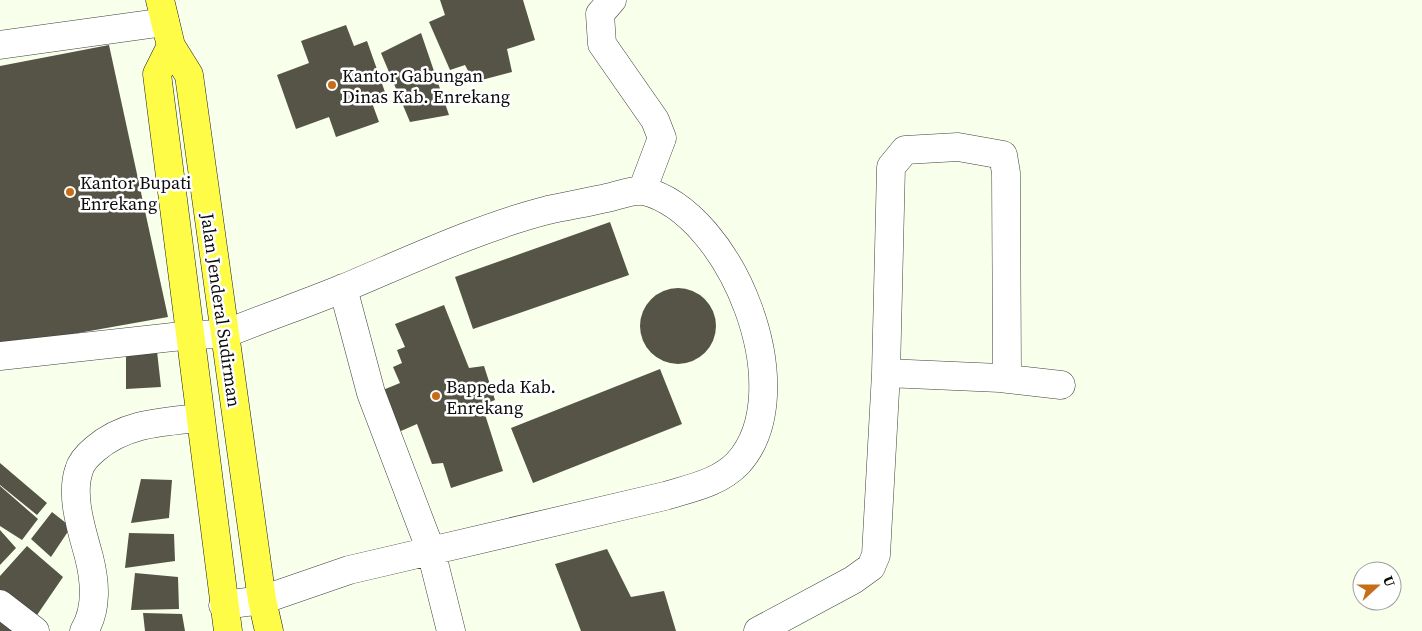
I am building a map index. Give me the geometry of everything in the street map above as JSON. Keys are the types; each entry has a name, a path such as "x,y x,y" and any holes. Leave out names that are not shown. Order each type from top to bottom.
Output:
{"highway":[{"name":"Jalan Jenderal Sudirman","path":"166,23 189,75 262,600 269,631"},
{"name":"Jalan Jenderal Sudirman","path":"166,23 157,74 225,618"}],"street":[{"path":"612,0 600,14 602,44 655,120 661,134 642,191"},
{"path":"0,45 166,23"},
{"path":"758,631 853,580 871,567 876,555 886,373 891,167 905,150 958,147 1003,155 1006,174 1007,373 1000,378"},
{"path":"0,356 191,335 224,334 465,238 538,213 642,191 667,201 700,227 729,267 753,318 760,350 763,404 759,425 739,462 722,476 706,484 665,496 349,570 262,600 225,618"},
{"path":"343,288 371,394 430,551 451,631"},
{"path":"886,373 1000,378 1061,386"},
{"path":"84,631 95,600 94,582 79,518 76,488 79,469 90,452 122,430 140,425 200,418"},
{"path":"0,604 36,631"}],"building":[{"path":"440,0 523,0 535,40 507,49 512,72 474,82 465,65 450,70 429,22 445,15"},
{"name":"Kantor Gabungan Dinas Kab. Enrekang","path":"346,25 354,46 367,41 386,95 371,100 379,122 336,137 329,117 296,129 277,75 309,63 301,41"},
{"path":"421,33 449,115 410,122 381,53"},
{"name":"Kantor Bupati Enrekang","path":"109,45 168,317 0,347 0,66"},
{"path":"610,222 629,275 473,329 455,277"},
{"path":"678,288 693,291 705,299 713,311 716,326 713,341 705,353 693,361 678,364 663,361 651,353 643,341 640,326 643,311 651,299 663,291"},
{"name":"Bappeda Kab. Enrekang","path":"444,305 469,368 484,366 495,400 482,405 503,471 451,488 443,463 432,464 417,424 394,434 378,392 400,383 393,367 402,363 397,350 405,347 395,324"},
{"path":"157,351 161,387 126,389 126,355"},
{"path":"660,369 682,424 533,483 511,428"},
{"path":"0,463 47,503 37,515 0,485"},
{"path":"141,479 172,480 169,518 131,523"},
{"path":"0,486 38,519 22,540 0,526"},
{"path":"52,512 71,527 51,557 31,539"},
{"path":"0,530 16,548 0,565"},
{"path":"129,533 174,534 175,561 125,568"},
{"path":"27,546 63,577 35,618 0,591 0,576"},
{"path":"607,549 631,597 664,591 676,631 581,631 555,564"},
{"path":"135,573 178,577 179,609 131,610"},
{"path":"143,613 182,614 185,631 145,631"},
{"path":"0,620 13,629 11,631 0,631"}],"place":[{"name":"Kantor Gabungan Dinas Kab. Enrekang","path":"332,85"},
{"name":"Kantor Bupati Enrekang","path":"70,192"},
{"name":"Bappeda Kab. Enrekang","path":"436,396"}]}
